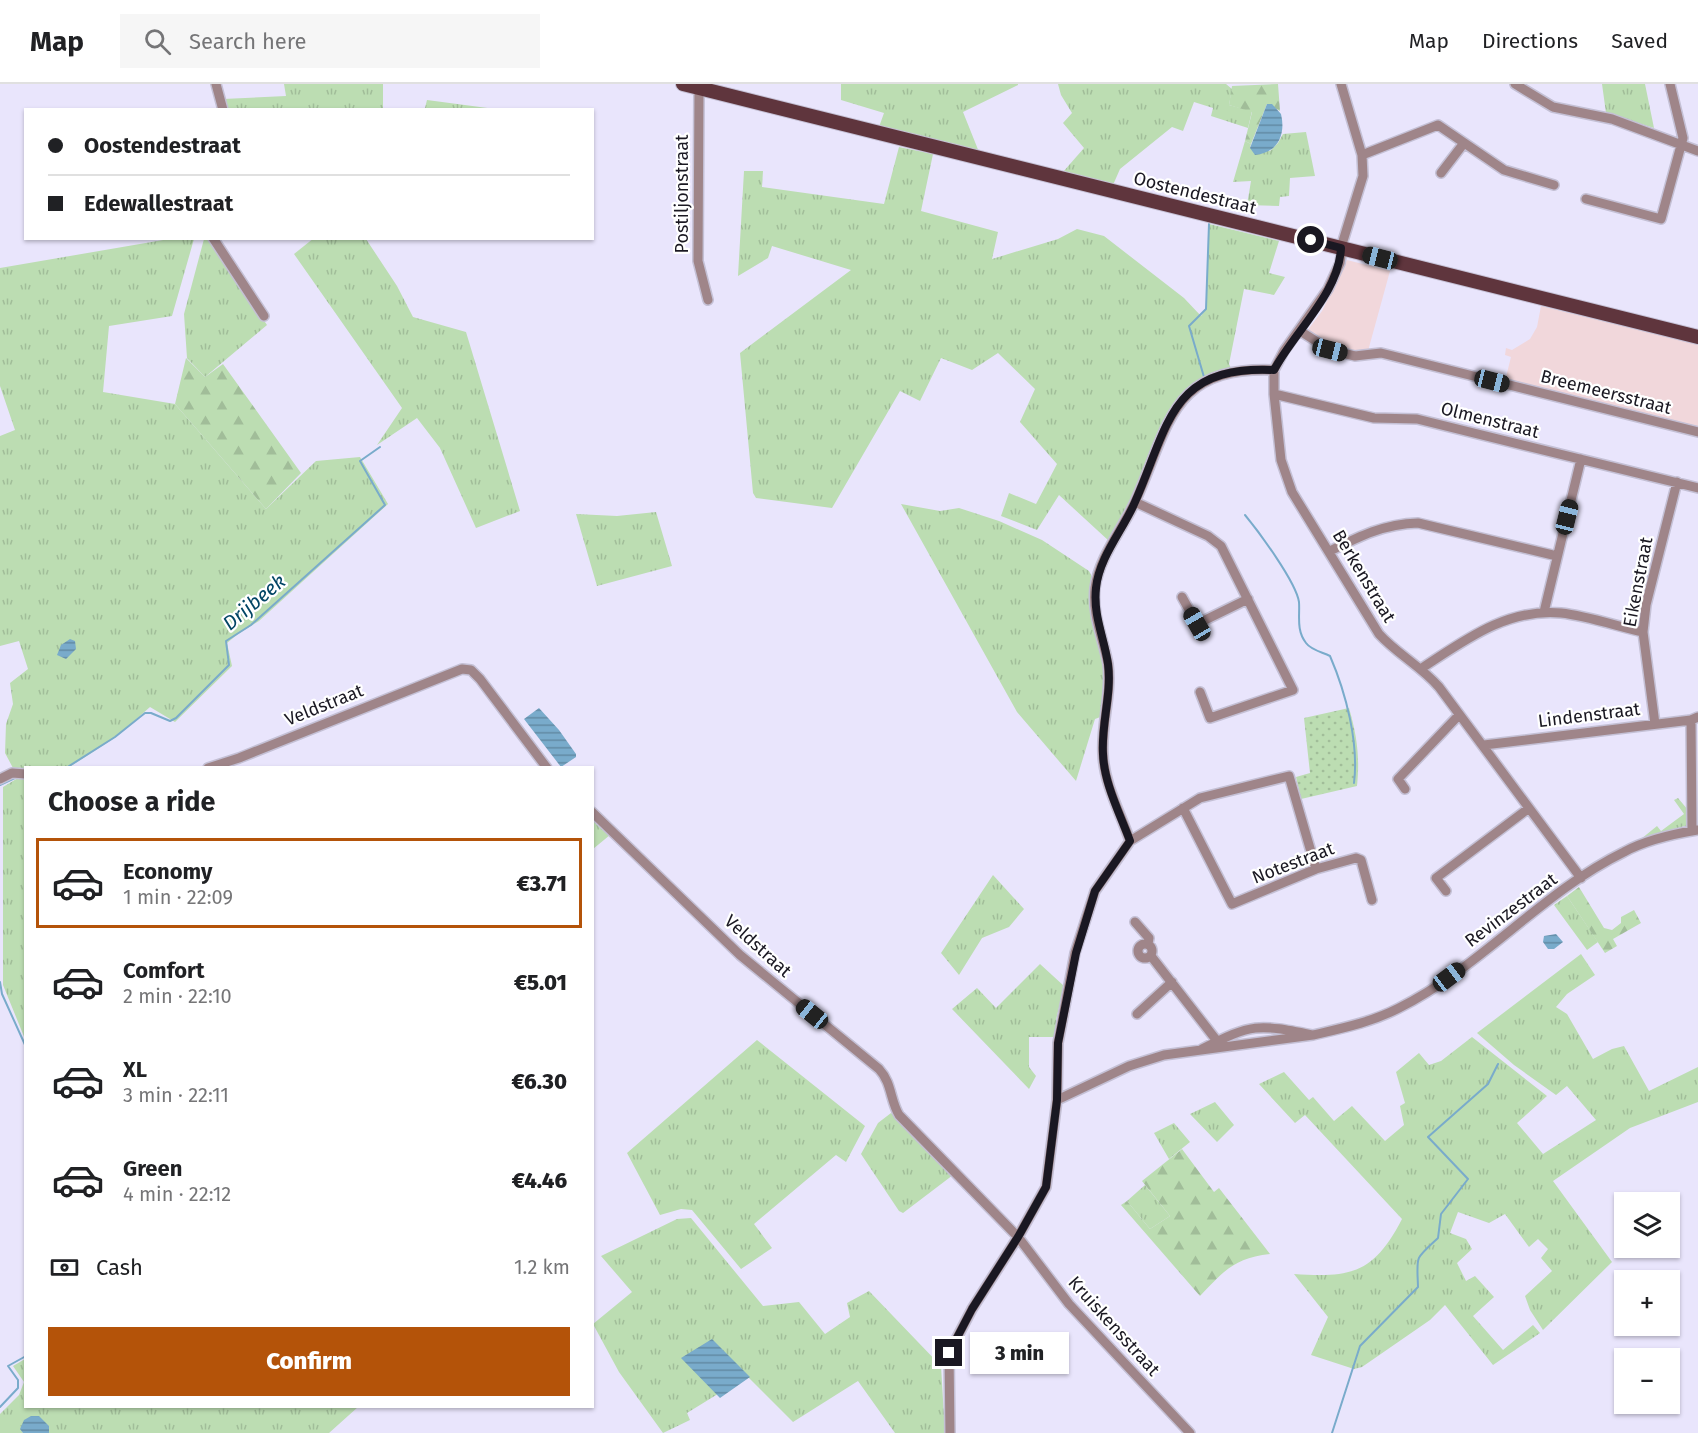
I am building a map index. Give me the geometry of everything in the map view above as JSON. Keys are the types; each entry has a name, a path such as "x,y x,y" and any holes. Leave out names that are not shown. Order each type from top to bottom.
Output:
{"main road":[{"name":"Oostendestraat","path":"683,84 1698,337"}],"street":[{"path":"216,84 222,108"},
{"path":"1130,841 1106,774 1103,756 1109,675 1097,624 1095,599 1098,572 1135,502 1174,410 1191,391 1214,377 1256,369 1274,370 1284,351 1328,289 1340,263 1341,248 1363,176 1362,156 1341,84"},
{"path":"1515,84 1553,107 1612,119 1698,151"},
{"path":"1586,199 1661,219 1679,144 1683,138 1670,84"},
{"name":"Postiljonstraat","path":"699,88 698,261 708,300"},
{"path":"1362,156 1438,125 1504,170 1554,184"},
{"path":"1441,173 1464,143"},
{"path":"214,240 264,316"},
{"name":"Breemeersstraat","path":"1300,331 1330,350 1360,357 1381,353 1698,432"},
{"name":"Berkenstraat","path":"1274,370 1274,394 1281,460 1292,492 1330,551 1378,634 1422,668 1484,745 1581,878"},
{"name":"Olmenstraat","path":"1274,394 1374,418 1417,419 1698,488"},
{"path":"1544,612 1581,459"},
{"name":"Eikenstraat","path":"1655,724 1643,633 1646,605 1677,482"},
{"path":"1135,502 1208,536 1221,546 1293,690 1209,718 1200,692"},
{"path":"1330,551 1372,530 1395,524 1418,523 1557,556"},
{"path":"1182,597 1197,624 1248,599"},
{"path":"1422,668 1492,625 1510,618 1544,612 1564,614 1643,633"},
{"name":"Veldstraat","path":"215,766 239,759 462,669 471,670 480,679 545,766"},
{"path":"1405,789 1398,779 1460,715"},
{"path":"1695,719 1695,831"},
{"name":"Lindenstraat","path":"1484,745 1695,719"},
{"path":"0,779 12,773 24,774"},
{"path":"950,1433 949,1353 972,1309 1018,1237 1046,1187 1057,1100 1058,1043 1076,953 1095,891 1130,841 1183,808 1217,792 1289,776 1316,869"},
{"name":"Notestraat","path":"1183,808 1232,904 1316,869 1356,858 1361,860 1372,900"},
{"path":"1446,891 1436,878 1528,808"},
{"name":"Veldstraat","path":"594,814 740,955 879,1069 888,1081 893,1104 900,1116 1018,1237"},
{"name":"Revinzestraat","path":"1057,1100 1137,1062 1164,1055 1313,1035 1362,1023 1416,998 1581,878 1625,851 1695,831"},
{"path":"1135,922 1149,938 1148,944 1142,944 1138,952 1144,958 1150,956 1217,1041"},
{"path":"1137,1014 1172,982"},
{"name":"Revinzestraat","path":"1202,1049 1232,1032 1258,1026 1313,1035"},
{"name":"Kruiskensstraat","path":"1018,1237 1069,1304 1190,1433"}],"shaded area":[{"path":"1347,260 1390,271 1368,351 1360,355 1323,345 1307,331 1322,311"},
{"path":"1541,306 1698,344 1698,430 1505,381 1511,357 1505,355 1506,348 1512,350 1530,339 1537,327"}],"green space":[{"path":"284,84 383,84 383,108 226,108 223,99 286,96"},
{"path":"841,84 1018,85 963,112 979,152 879,127 884,113 841,100"},
{"path":"1058,84 1226,84 1232,89 1229,105 1252,111 1248,128 1211,116 1213,108 1194,102 1183,131 1172,127 1120,169 1113,185 1063,172 1084,148 1063,123 1072,113 1061,95"},
{"path":"1278,84 1280,111 1267,104 1251,144 1245,141 1252,112 1229,105 1232,86"},
{"path":"1602,84 1645,84 1654,128 1606,113"},
{"path":"427,100 487,108 425,108"},
{"path":"1306,132 1315,176 1290,178 1289,196 1280,197 1279,206 1247,205 1251,181 1233,182 1245,141 1251,144 1250,148 1270,151 1283,134"},
{"path":"899,147 933,154 921,211 998,232 992,259 1058,239 1077,229 1104,236 1184,298 1201,316 1206,309 1209,224 1279,241 1269,273 1285,277 1274,295 1244,289 1229,364 1232,370 1198,382 1184,392 1171,407 1127,509 1109,541 1059,495 1037,530 1001,516 1009,493 1036,504 1057,464 1020,422 1035,389 998,353 972,370 941,358 920,401 900,391 832,508 756,498 753,493 740,353 851,270 772,246 768,258 738,276 744,171 763,171 762,187 884,204"},
{"path":"163,240 194,240 172,316 109,326 103,392 175,404 266,509 316,461 360,457 388,504 259,621 227,643 232,666 175,722 150,707 116,737 71,766 24,766 24,770 13,768 5,753 6,724 13,704 10,683 28,669 19,641 0,646 0,436 15,430 0,386 0,268"},
{"path":"204,240 211,240 267,325 205,377 187,358 184,314"},
{"path":"312,240 367,240 397,286 413,317 466,332 520,511 476,528 440,448 417,418 377,445 402,408 294,254"},
{"path":"186,358 205,377 223,364 301,473 266,509 175,404"},
{"path":"901,504 940,511 959,508 999,521 1042,540 1089,571 1093,579 1104,665 1103,716 1095,719 1076,781 1017,712"},
{"path":"656,512 672,566 597,586 576,514 617,516"},
{"path":"1349,708 1357,747 1357,786 1301,799 1296,777 1310,773 1304,718"},
{"path":"18,778 24,780 24,1037 3,985 3,787"},
{"path":"1678,798 1688,810 1688,825 1641,839 1657,826 1661,831 1684,814 1674,800"},
{"path":"594,820 610,835 594,848"},
{"path":"993,875 1024,909 1009,927 982,938 959,975 941,953"},
{"path":"1579,887 1604,928 1612,930 1621,923 1621,917 1634,910 1641,923 1613,939 1617,946 1605,953 1567,896"},
{"path":"1567,896 1598,942 1587,950 1554,905"},
{"path":"1581,954 1595,975 1567,994 1556,1007 1567,1014 1593,1059 1612,1049 1624,1046 1649,1091 1698,1067 1698,1102 1630,1128 1553,1181 1612,1262 1543,1330 1530,1310 1525,1296 1552,1271 1541,1258 1548,1249 1538,1239 1529,1247 1505,1214 1489,1223 1458,1212 1450,1233 1466,1239 1472,1249 1457,1263 1466,1281 1475,1276 1494,1297 1473,1316 1503,1350 1533,1325 1540,1333 1493,1365 1445,1305 1430,1320 1362,1367 1354,1369 1311,1355 1328,1317 1294,1274 1331,1275 1359,1268 1381,1251 1402,1219 1305,1115 1295,1123 1259,1084 1284,1072 1309,1100 1313,1097 1334,1121 1352,1106 1385,1141 1404,1125 1400,1106 1405,1103 1396,1072 1419,1053 1429,1065 1441,1061 1472,1037 1547,1096 1517,1123 1543,1154 1596,1120 1567,1086 1556,1095 1514,1065 1477,1033"},
{"path":"1040,964 1064,986 1056,1020 1056,1037 1029,1037 1029,1067 1036,1076 1029,1089 952,1009 977,988 996,1008"},
{"path":"757,1040 865,1126 846,1162 836,1155 754,1224 772,1248 741,1269 692,1210 681,1209 660,1215 627,1153"},
{"path":"1215,1102 1234,1125 1217,1142 1190,1114"},
{"path":"891,1113 953,1175 903,1213 899,1211 861,1154 878,1123"},
{"path":"1174,1123 1190,1142 1169,1159 1154,1133"},
{"path":"1182,1149 1214,1192 1219,1188 1270,1254 1238,1262 1216,1279 1200,1296 1121,1205 1127,1201 1150,1229 1170,1216 1142,1181"},
{"path":"1145,1185 1170,1216 1150,1229 1127,1201"},
{"path":"691,1218 763,1306 799,1302 825,1334 850,1317 847,1303 869,1291 941,1366 945,1433 895,1433 858,1381 793,1422 747,1376 687,1413 690,1420 663,1433 619,1372 594,1323 632,1292 601,1256 677,1219"},
{"path":"24,1360 24,1382 13,1366"},
{"path":"24,1382 24,1408 357,1408 329,1433 49,1433 49,1426 21,1429 23,1433 0,1433 0,1414 19,1395"}],"water":[{"path":"1267,104 1272,104 1281,114 1281,135 1269,151 1255,155 1250,148"},
{"path":"70,639 75,641 76,649 66,659 57,655 61,645"},
{"path":"539,708 559,730 576,757 560,766 524,719"},
{"path":"1556,934 1563,942 1554,949 1548,949 1543,942 1544,936"},
{"path":"712,1339 750,1377 720,1398 681,1358"},
{"path":"31,1416 39,1416 49,1426 49,1433 23,1433 20,1429 24,1420"}],"waterway":[{"path":"1204,377 1189,326 1206,309 1209,224"},
{"name":"Drijbeek","path":"69,766 115,737 145,713 151,713 170,721 176,718 229,665 226,641 251,625 385,505 360,461 380,447"},
{"path":"1245,515 1291,582 1299,602 1300,628 1306,643 1330,656 1350,718 1355,751 1354,783"},
{"name":"Drijbeek","path":"0,785 17,777"},
{"name":"Drijbeek","path":"0,982 2,994 24,1043"},
{"path":"1332,1433 1360,1346 1418,1287 1419,1259 1438,1238 1441,1214 1468,1179 1428,1137 1488,1084 1498,1064"},
{"name":"Drijbeek","path":"0,1407 18,1388 18,1380 8,1366 24,1357"}],"route":[{"path":"949,1353 972,1309 1018,1237 1046,1187 1057,1100 1058,1043 1065,995 1095,891 1130,841 1106,774 1103,756 1109,675 1095,607 1098,572 1135,502 1160,438 1174,410 1185,396 1196,386 1214,377 1256,369 1274,370 1284,351 1328,289 1340,263 1341,248 1311,240"}]}
